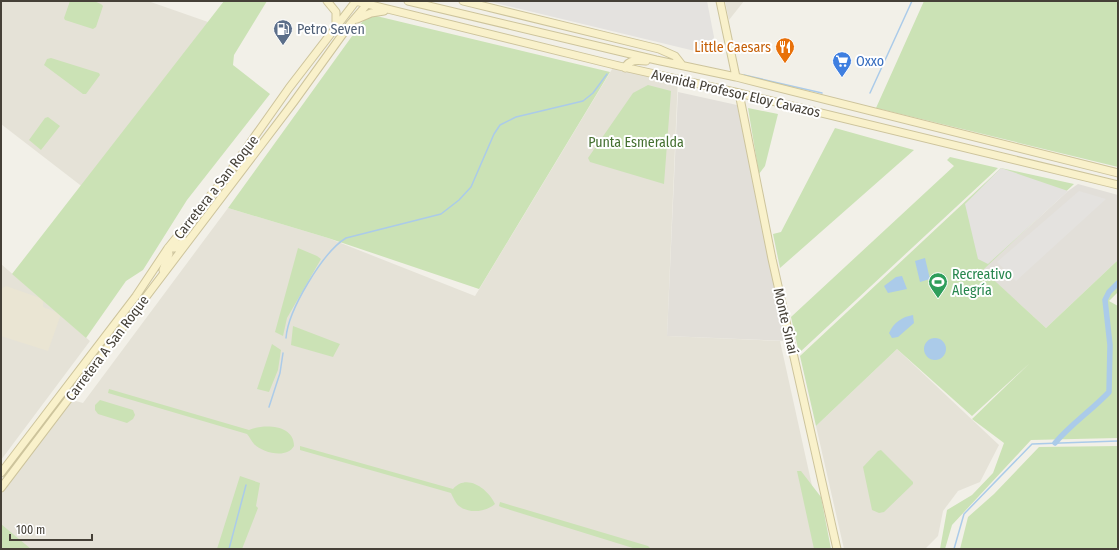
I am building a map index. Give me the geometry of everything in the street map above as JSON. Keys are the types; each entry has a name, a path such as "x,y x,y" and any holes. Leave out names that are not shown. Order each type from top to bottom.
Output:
{"main road":[{"path":"327,1 336,12 336,28"},
{"name":"Carretera a San Roque","path":"77,374 136,296 168,248 231,170 289,88 356,1"},
{"name":"Avenida Profesor Eloy Cavazos","path":"356,1 625,68 739,93 1118,185"},
{"name":"Avenida Profesor Eloy Cavazos","path":"408,1 520,26 656,60 736,77 1084,165 1118,172"},
{"path":"429,1 441,9"},
{"path":"463,1 659,49 675,56 682,65"},
{"path":"720,1 736,77"},
{"name":"Carretera a San Roque","path":"213,208 293,103 350,24 368,3"},
{"path":"350,24 371,13 385,10 399,12"},
{"path":"520,26 534,18"},
{"path":"582,30 588,43"},
{"path":"625,68 627,64 632,61 656,60"},
{"name":"Monte Sinaí","path":"739,93 772,259 837,549"},
{"path":"1035,165 1053,164 1056,161 1056,157"},
{"path":"1063,172 1062,167 1065,164 1084,165"},
{"name":"Carretera A San Roque","path":"1,488 213,208"},
{"path":"163,274 169,254 168,248 175,248 191,237"},
{"name":"Carretera A San Roque","path":"1,473 77,374"}],"shaded area":[{"path":"1,1 148,1 208,22 84,188 1,124"},
{"path":"487,1 707,1 714,37 711,47 699,52"},
{"path":"725,1 744,1 729,20"},
{"path":"617,61 678,76 667,336 780,341 826,549 1,549 1,488 68,399 83,403 228,208 328,238 475,296"},
{"path":"678,92 737,105 787,341 667,336"},
{"path":"1001,168 1068,191 988,264 978,259 965,204"},
{"path":"1078,184 1118,195 1118,260 1046,328 982,270 1068,191"},
{"path":"1079,191 1106,199 1016,281 997,262"},
{"path":"1,264 90,341 1,460"},
{"path":"6,286 43,299 43,307 61,314 48,351 1,336 1,289"},
{"path":"897,349 999,445 980,482 958,491 943,511 938,536 925,549 844,549 816,426"}],"green space":[{"path":"70,1 94,1 103,6 96,27 93,29 65,20 64,18"},
{"path":"224,1 267,1 234,55 233,65 270,94 187,200 143,270 126,281 86,338 12,274"},
{"path":"924,1 1118,1 1118,167 876,108"},
{"path":"368,14 610,72 479,289 328,238 228,208"},
{"path":"51,58 99,73 100,75 86,94 83,94 44,65 47,59"},
{"name":"Punta Esmeralda","path":"648,85 671,91 664,184 590,162 588,158 633,93"},
{"path":"748,108 778,114 765,166 759,174"},
{"path":"48,117 60,126 41,150 29,140 45,118"},
{"path":"835,128 914,150 780,268 773,234 781,232"},
{"path":"950,157 998,168 799,353 791,317 954,166 947,160"},
{"name":"Recreativo Alegría","path":"1001,168 1074,184 983,270 1046,328 1118,260 1118,292 1109,301 1118,306 1118,438 1031,440 952,525 945,549 940,549 947,510 972,495 993,473 1004,443 972,419 1030,363 972,416 897,349 816,426 800,356"},
{"path":"298,248 321,259 287,318 283,336 275,332"},
{"path":"293,326 340,344 333,357 291,345"},
{"path":"272,344 281,350 278,370 269,392 257,389"},
{"path":"109,389 249,430 262,427 277,428 289,433 293,439 294,446 291,450 286,452 269,452 254,444 247,434 108,393"},
{"path":"100,400 133,410 135,415 133,419 127,423 98,414 95,410 95,405"},
{"path":"300,446 453,489 464,482 471,483 482,488 492,498 495,504 487,509 477,511 463,509 458,505 451,493 300,450"},
{"path":"1118,446 1118,549 960,549 968,517 994,494 1039,447"},
{"path":"881,450 913,482 913,484 884,512 879,513 872,510 863,467 878,451"},
{"path":"797,471 801,471 821,497 831,549 814,549"},
{"path":"240,476 260,483 256,506 258,508 242,549 217,549"},
{"path":"500,502 648,546 651,549 636,549 501,507 499,506"},
{"path":"1,524 31,549 1,549"}],"water":[{"path":"925,258 930,279 920,282 915,261"},
{"path":"902,276 907,289 888,293 884,286 896,277"},
{"path":"913,315 914,323 898,337 892,338 889,333 896,323 905,317"},
{"path":"935,338 943,341 946,349 943,357 935,360 927,357 924,349 927,341"}],"waterway":[{"path":"870,93 912,1"},
{"path":"286,338 288,326 293,313 308,283 317,268 337,245 346,238 441,214 459,200 471,187 494,134 500,125 516,117 583,101 593,93 607,74"},
{"path":"744,75 822,93"},
{"path":"1055,443 1109,392 1110,345 1105,300 1109,292 1118,283"},
{"path":"269,407 280,373 283,353"},
{"path":"954,549 964,514 1032,444 1118,441"},
{"path":"229,549 246,485"}],"place":[{"name":"Petro Seven","path":"283,46"},
{"name":"Little Caesars","path":"785,64"},
{"name":"Oxxo","path":"842,78"},
{"name":"Recreativo Alegría","path":"938,299"}]}
